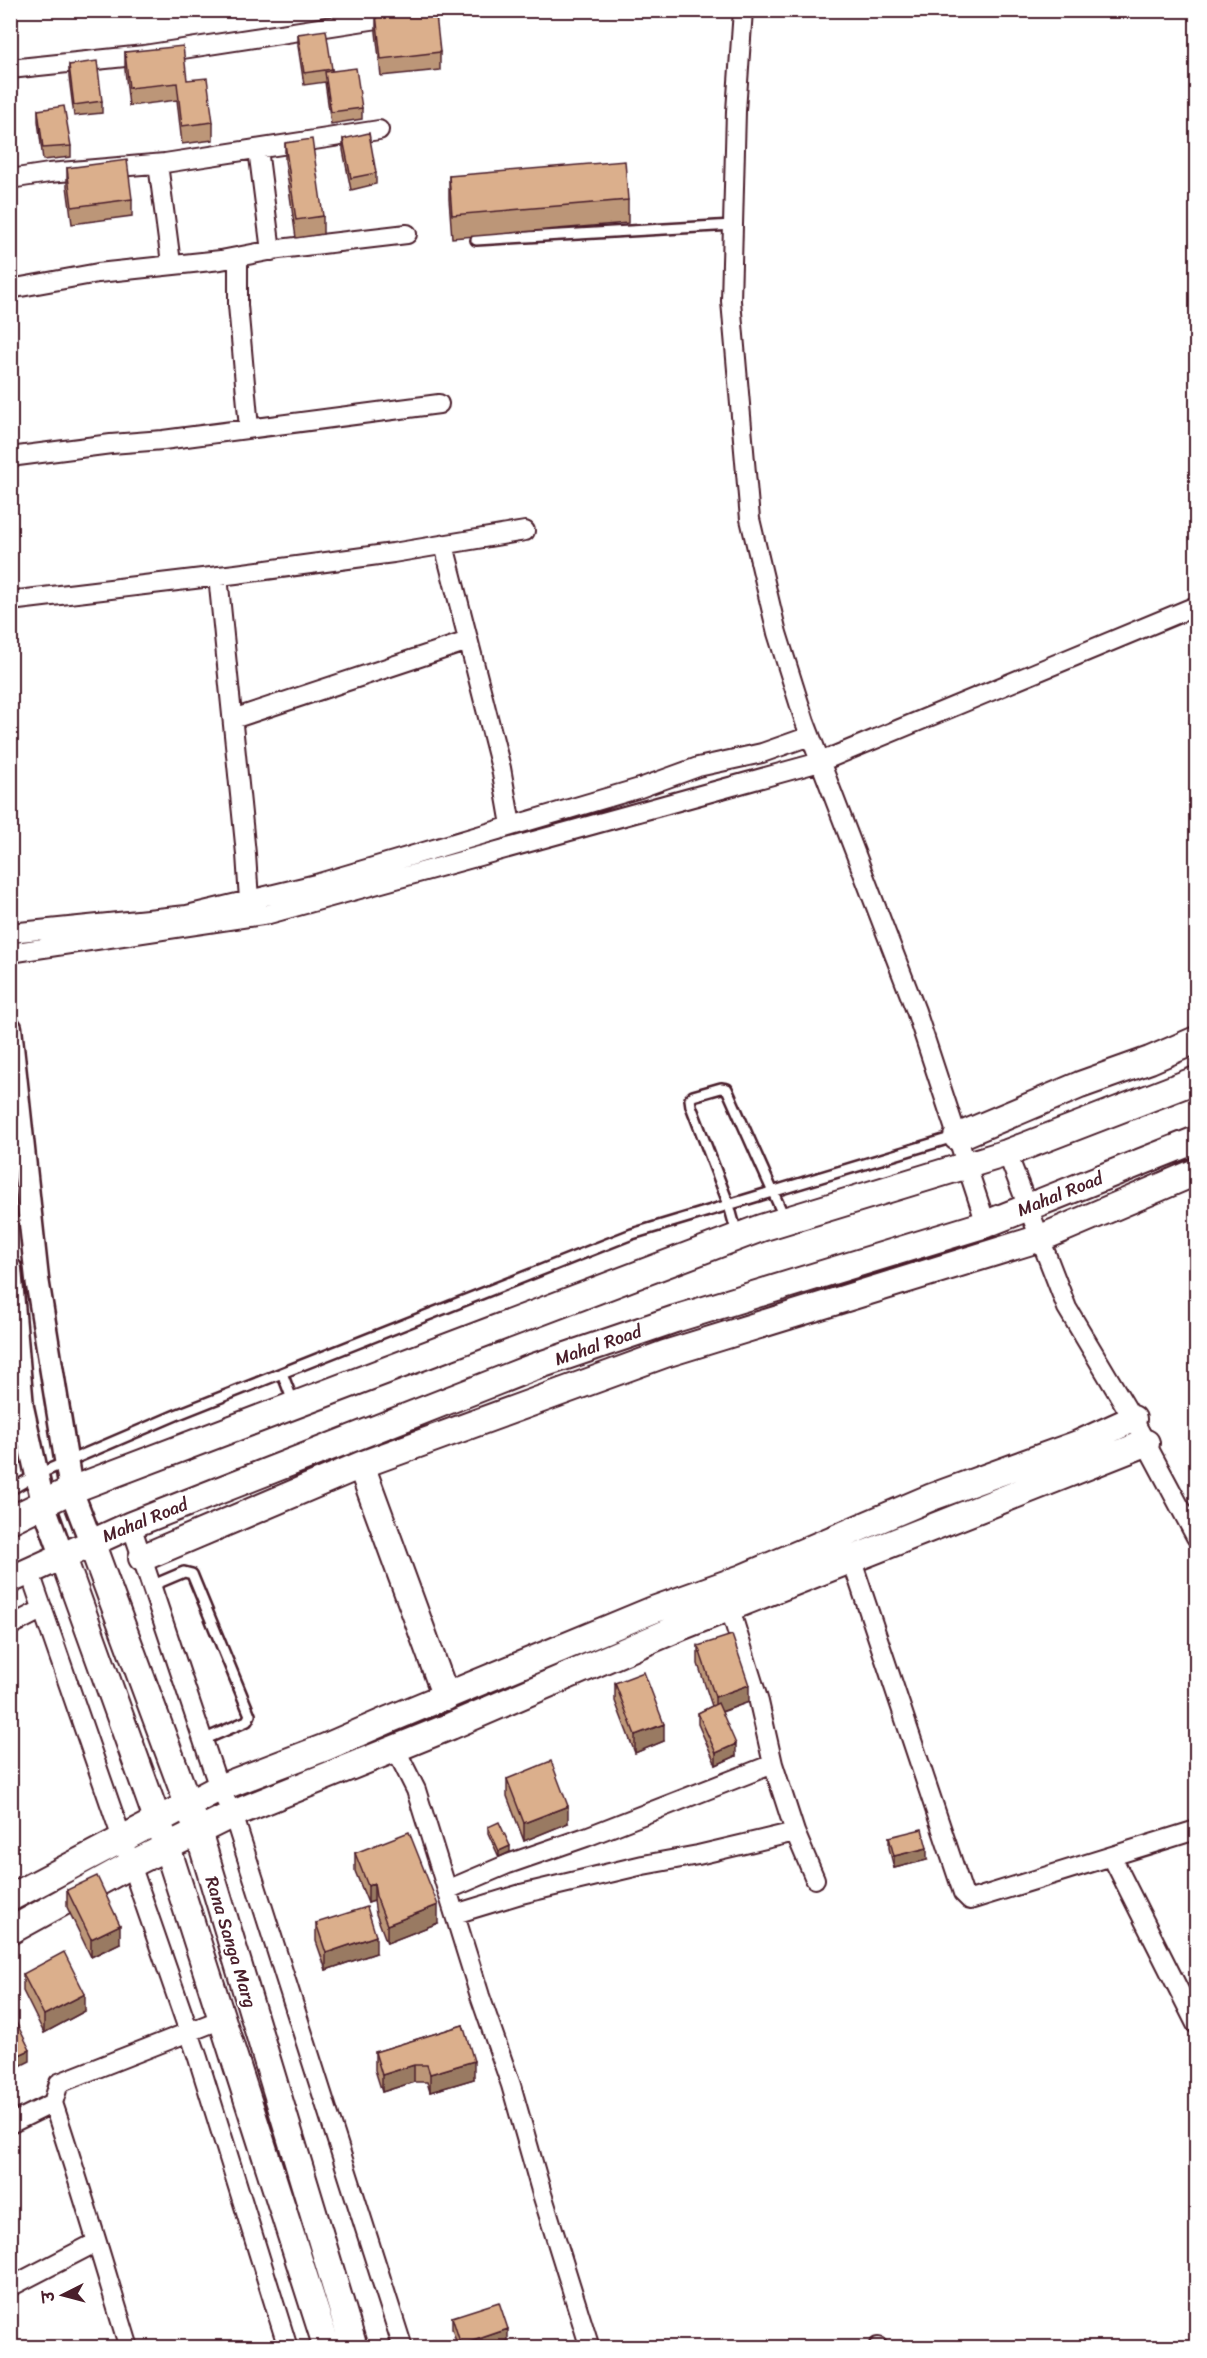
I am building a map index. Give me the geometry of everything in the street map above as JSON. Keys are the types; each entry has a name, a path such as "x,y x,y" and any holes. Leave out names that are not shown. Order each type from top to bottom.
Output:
{"main road":[{"path":"957,1137 1080,1085 1197,1040"},
{"path":"10,1520 71,1490 738,1237 785,1220 1007,1153 1197,1080"},
{"name":"Mahal Road","path":"20,1575 131,1525 493,1383 675,1319 986,1224 1197,1140"},
{"path":"142,1558 361,1465 665,1354 1041,1238 1197,1172"},
{"path":"493,1383 504,1413"},
{"path":"10,1898 219,1788 326,1748 653,1610 742,1578 932,1497 1078,1444 1133,1419"},
{"path":"10,1932 130,1865 233,1814 521,1696 683,1626 1146,1443"},
{"path":"361,1465 446,1696"},
{"name":"Rana Sanga Marg","path":"90,1542 198,1831 354,2348"},
{"name":"Rana Sanga Marg","path":"62,1555 167,1847 327,2348"}],"street":[{"path":"743,10 730,302 750,519 777,633 810,736 916,1011 986,1224"},
{"path":"10,69 144,55 423,12"},
{"path":"10,179 158,164 379,130"},
{"path":"258,149 270,251"},
{"path":"158,164 171,263"},
{"path":"10,289 98,273 407,234"},
{"path":"238,257 238,305 249,428"},
{"path":"10,457 163,440 439,404"},
{"path":"10,602 444,545 525,531"},
{"path":"444,545 501,768 511,825"},
{"path":"218,576 249,900"},
{"path":"10,953 269,914 820,762 1197,606"},
{"path":"233,719 468,641"},
{"path":"10,933 187,915 316,884 640,788 698,767 762,753 810,736"},
{"path":"10,1028 37,1279 71,1490 90,1542"},
{"path":"1007,1153 1067,1308 1146,1443 1190,1511 1197,1537"},
{"path":"10,1269 22,1407 43,1503 62,1555"},
{"path":"131,1525 219,1788 233,1814 403,2348"},
{"path":"851,1558 963,1893 970,1900 1197,1830"},
{"path":"20,1575 43,1609 189,2032 288,2348"},
{"path":"10,1626 43,1609"},
{"path":"730,1609 759,1702 773,1764 795,1832 815,1879"},
{"path":"395,1748 416,1790 480,1996 511,2085 590,2348"},
{"path":"447,1890 508,1864 586,1837 773,1764"},
{"path":"455,1914 521,1894 795,1832"},
{"path":"1112,1857 1197,2024"},
{"path":"129,2348 53,2103 59,2083 222,2019"},
{"path":"10,2124 53,2103"},
{"path":"10,2287 95,2243"}],"lane":[{"path":"476,240 732,225"},
{"path":"738,1237 729,1205 691,1106 690,1099 693,1096 721,1088 727,1089 785,1220"},
{"path":"10,1490 36,1475 176,1415 632,1234 957,1137"},
{"path":"282,1373 295,1406"},
{"path":"151,1586 184,1572 192,1574 250,1715 247,1721 203,1740"}],"building":[{"path":"420,10 420,16 436,15 440,52 381,59 376,14"},
{"path":"326,30 332,69 304,73 298,34"},
{"path":"183,46 187,80 207,78 213,122 182,126 177,83 129,88 125,52"},
{"path":"97,61 102,101 74,105 69,65"},
{"path":"356,68 362,108 331,112 325,72"},
{"path":"64,106 71,146 43,148 38,110"},
{"path":"369,133 376,173 351,178 343,139"},
{"path":"312,139 323,216 296,220 285,143"},
{"path":"127,160 132,199 72,207 67,168"},
{"path":"625,161 628,200 452,215 449,176"},
{"path":"732,1635 749,1685 715,1697 698,1646"},
{"path":"644,1672 664,1724 635,1735 615,1683"},
{"path":"718,1703 736,1744 716,1753 698,1713"},
{"path":"551,1761 568,1806 524,1823 507,1779"},
{"path":"499,1822 510,1846 499,1851 488,1827"},
{"path":"922,1829 927,1848 894,1856 889,1837"},
{"path":"409,1832 438,1905 387,1925 376,1896 374,1883 368,1886 355,1853"},
{"path":"97,1876 120,1925 91,1939 67,1890"},
{"path":"367,1907 376,1936 326,1953 316,1923"},
{"path":"64,1952 85,1994 44,2015 23,1974"},
{"path":"10,2010 30,2050 10,2059"},
{"path":"463,2025 474,2061 430,2074 427,2065 414,2065 382,2075 375,2052"},
{"path":"499,2302 508,2329 461,2345 452,2317"}]}
